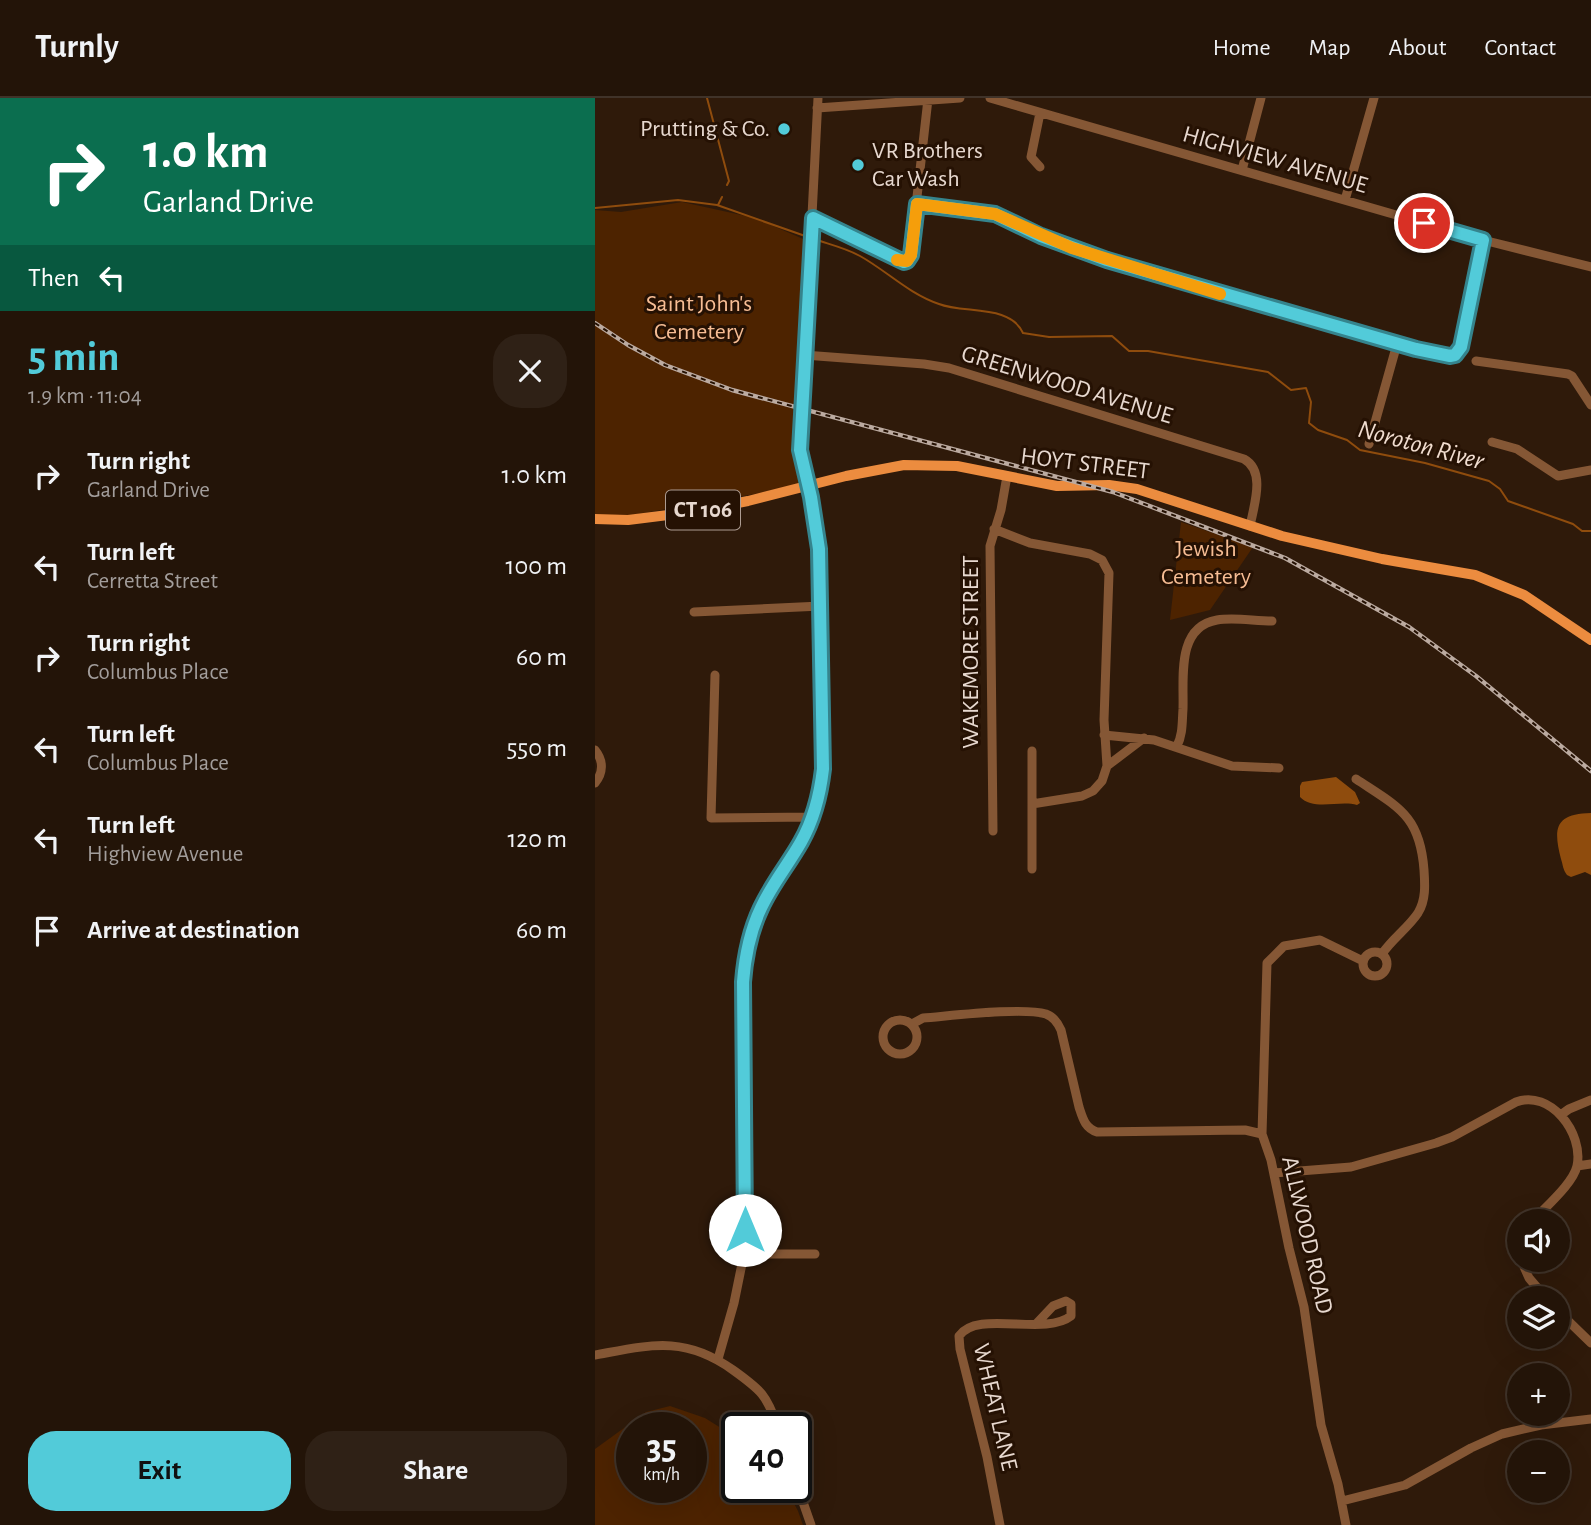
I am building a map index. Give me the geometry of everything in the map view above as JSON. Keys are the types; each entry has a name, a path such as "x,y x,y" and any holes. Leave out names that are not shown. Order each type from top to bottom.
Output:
{"main road":[{"name":"HOYT STREET","path":"595,519 628,520 692,512 748,501 808,484 916,464 957,466 1057,486 1109,485 1137,489 1282,536 1486,578 1534,601 1591,640"}],"street":[{"path":"718,1359 744,1254 745,956 760,908 801,842 813,817 820,794 823,769 819,549 800,450 818,103 960,98"},
{"name":"HIGHVIEW AVENUE","path":"990,98 1483,240 1591,267"},
{"path":"1242,170 1261,98"},
{"path":"1345,200 1374,98"},
{"path":"813,218 894,259 907,261 912,250 929,99"},
{"path":"1040,113 1031,157 1040,167"},
{"path":"917,204 995,214 1041,236 1107,260 1436,355 1450,356 1459,351 1464,338 1483,240"},
{"path":"1369,444 1398,344"},
{"name":"GREENWOOD AVENUE","path":"804,355 949,368 1244,459 1253,466 1256,476 1250,526"},
{"path":"1476,361 1568,374 1591,405"},
{"path":"1492,442 1517,449 1558,476 1591,470"},
{"name":"WAKEMORE STREET","path":"993,831 989,555 990,537 995,529 1007,476"},
{"path":"995,529 1030,542 1090,554 1106,565 1109,581 1104,735 1107,766 1102,781 1093,791 1082,796 1032,804"},
{"path":"694,612 821,606"},
{"path":"1177,747 1182,734 1187,646 1196,629 1217,620 1272,621"},
{"path":"715,675 711,818 813,817"},
{"path":"1104,735 1144,738 1232,766 1279,768"},
{"path":"1107,766 1144,738"},
{"path":"595,750 602,765 595,783"},
{"path":"1032,751 1032,869"},
{"path":"1356,779 1406,815 1419,838 1423,855 1425,884 1422,905 1413,920 1382,954"},
{"path":"1262,1134 1267,962 1284,946 1320,940 1363,961"},
{"path":"1371,953 1382,954 1387,960 1387,968 1378,976 1366,973 1363,961 1371,953"},
{"name":"ALLWOOD ROAD","path":"912,1024 923,1018 1045,1014 1056,1021 1061,1030 1082,1119 1091,1130 1245,1130 1262,1134 1274,1173 1304,1307 1321,1425 1346,1525"},
{"path":"1274,1173 1351,1167 1436,1143 1526,1099 1541,1102 1562,1114 1575,1142 1577,1166 1562,1190 1544,1209"},
{"path":"1562,1114 1591,1100"},
{"path":"1577,1166 1591,1164"},
{"path":"744,1254 815,1254"},
{"path":"1570,1323 1591,1343"},
{"name":"WHEAT LANE","path":"1000,1525 959,1336 963,1330 974,1326 1036,1324"},
{"path":"595,1355 664,1345 689,1348 718,1359 759,1389 772,1412"},
{"path":"1342,1502 1405,1485 1502,1434 1541,1425 1591,1419"},
{"path":"803,1503 811,1525"}],"green space":[{"name":"Saint John's Cemetery","path":"682,202 755,218 810,242 803,322 797,461 802,483 755,494 626,516 595,515 595,210 621,212"},
{"name":"Jewish Cemetery","path":"1181,522 1253,547 1210,610 1170,620"},
{"path":"670,1406 688,1412 646,1412"},
{"path":"707,1419 721,1428 721,1503 794,1503 803,1525 595,1525 595,1449 616,1434 616,1503 707,1503"}],"shaded area":[{"path":"1336,777 1355,792 1360,803 1319,804 1300,797 1302,782"},
{"path":"1591,813 1591,875 1585,872 1571,877 1563,867 1557,831 1559,825 1570,816"}],"waterway":[{"path":"707,98 729,181 727,185"},
{"path":"718,205 722,197"},
{"name":"Noroton River","path":"595,208 678,200 717,205 808,237"},
{"name":"Noroton River","path":"814,239 860,256 928,300 949,307 997,314 1017,324 1023,333 1049,337 1112,336 1129,351 1148,351 1268,372 1291,390 1306,388 1311,402 1309,423 1318,430 1347,440 1360,450 1425,463 1489,481 1500,489 1508,501 1573,524 1582,531 1591,531"}],"railway":[{"path":"595,323 665,365 732,390 1113,492 1285,558 1409,627 1476,676 1591,771"}],"slow traffic":[{"path":"897,260 904,262 910,259 917,204 971,209 995,214 1041,236 1107,260 1220,294"}],"place":[{"name":"Prutting & Co.","path":"784,129"},
{"name":"VR Brothers Car Wash","path":"858,165"}],"route":[{"path":"745,1230 745,956 760,908 801,842 813,817 820,794 823,769 819,549 800,450 813,218 904,262 910,259 911,255 917,204 982,211 1008,219 1072,248 1123,265 1436,355 1455,355 1464,338 1483,240 1424,223"}]}
